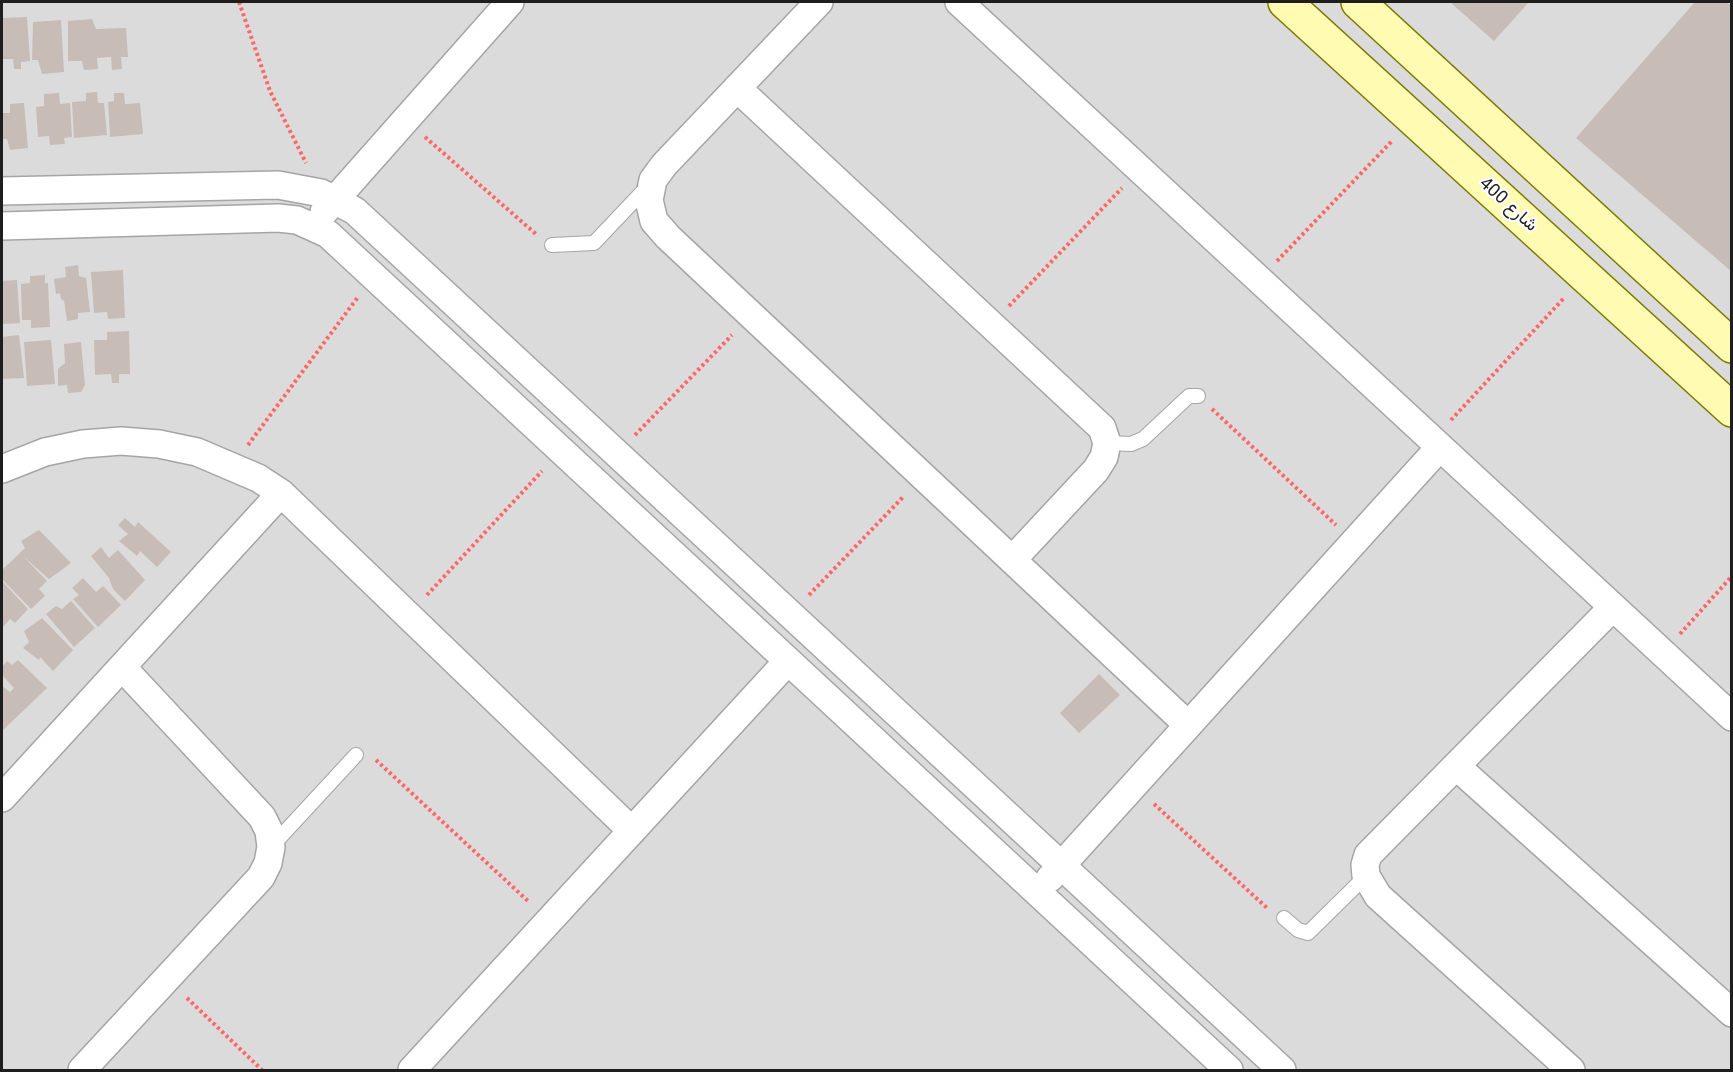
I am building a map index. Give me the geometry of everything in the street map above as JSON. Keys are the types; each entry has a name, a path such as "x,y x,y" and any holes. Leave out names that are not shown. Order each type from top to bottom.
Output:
{"street":[{"path":"314,226 328,196 406,120 510,2"},
{"path":"819,2 664,165 653,180 649,200 654,221 1188,725"},
{"path":"959,2 1731,717"},
{"name":"شارع 400","path":"1285,2 1731,410"},
{"path":"1358,2 1731,346"},
{"path":"737,88 1102,428 1107,443 1104,458 1096,470 1012,560"},
{"path":"2,191 278,185 328,196 372,226 1282,1071"},
{"path":"2,226 278,218 314,226 340,244 374,275 787,662 1229,1071"},
{"path":"2,469 45,452 83,444 121,441 178,448 233,465 281,493 632,831"},
{"path":"1037,892 1354,542 1436,444"},
{"path":"2,798 281,493"},
{"path":"1571,1071 1378,896 1366,876 1365,865 1368,855 1613,607"},
{"path":"412,1071 787,662"},
{"path":"82,1071 261,877 268,863 271,847 269,831 262,817 122,667"},
{"path":"1456,766 1731,1013"}],"lane":[{"path":"552,245 594,243 653,180"},
{"path":"1107,443 1131,444 1143,440 1189,396 1198,396"},
{"path":"271,847 356,755"},
{"path":"1284,918 1298,930 1308,933 1366,876"}],"path":[{"path":"239,2 270,91 328,196"},
{"path":"1260,280 1414,119"},
{"path":"406,120 552,245"},
{"path":"992,324 1140,169"},
{"path":"233,465 374,275"},
{"path":"1436,444 1586,276"},
{"path":"617,454 751,315"},
{"path":"1198,396 1354,542"},
{"path":"409,615 561,451"},
{"path":"790,614 923,476"},
{"path":"1663,654 1731,576"},
{"path":"356,755 369,755 375,758 549,921"},
{"path":"1134,785 1267,908"},
{"path":"167,978 262,1071"}],"shaded area":[{"path":"2,2 1731,2 1731,1070 2,1070"}],"building":[{"path":"1450,2 1529,2 1494,41"},
{"path":"1695,2 1726,2 1732,6 1732,272 1576,138"},
{"path":"27,17 30,61 21,62 21,69 14,69 13,59 2,59 2,18"},
{"path":"92,19 96,29 126,28 128,57 121,57 122,69 112,70 111,57 97,58 98,69 84,70 82,61 68,61 68,21"},
{"path":"61,20 64,72 42,74 38,60 32,60 33,22"},
{"path":"97,92 98,103 104,103 107,135 74,138 72,102 86,101 86,93"},
{"path":"59,93 60,104 70,103 72,137 64,138 65,144 50,145 49,136 38,137 36,107 44,106 44,94"},
{"path":"114,93 124,93 125,104 140,103 143,134 110,137 108,102 114,101"},
{"path":"24,103 28,148 10,150 7,139 2,139 2,113 10,113 10,104"},
{"path":"78,265 79,276 86,278 90,312 78,313 78,319 67,321 64,301 60,293 56,294 54,279 66,277 65,267"},
{"path":"123,270 125,318 108,319 107,312 94,313 91,272"},
{"path":"45,275 45,283 48,283 50,327 31,328 31,320 22,320 21,284 30,283 30,276"},
{"path":"17,280 20,323 2,324 2,281"},
{"path":"129,331 130,374 119,374 119,383 112,383 111,374 95,375 94,340 107,340 107,332"},
{"path":"19,335 24,378 2,379 2,337"},
{"path":"51,340 55,384 27,386 24,342"},
{"path":"81,342 85,385 81,392 68,393 67,385 58,386 58,369 65,363 64,344"},
{"path":"125,518 135,527 138,522 171,552 157,567 140,551 137,556 119,541 128,534 118,525"},
{"path":"39,530 71,563 49,579 23,556 47,581 39,589 45,596 31,609 2,579 2,570 25,548 21,541"},
{"path":"101,547 109,558 118,550 145,580 125,601 113,589 109,578 91,556"},
{"path":"83,578 96,592 103,586 121,605 98,627 73,599 79,595 72,588"},
{"path":"2,581 28,609 15,623 10,619 3,627"},
{"path":"71,601 95,628 74,647 46,614 56,606 62,609"},
{"path":"42,618 73,650 53,671 40,657 39,660 23,648 29,642 24,631"},
{"path":"18,660 47,688 2,731 2,686 10,692 14,688 2,675 2,667 7,661 12,665"},
{"path":"1099,674 1120,695 1079,733 1060,713"}]}
